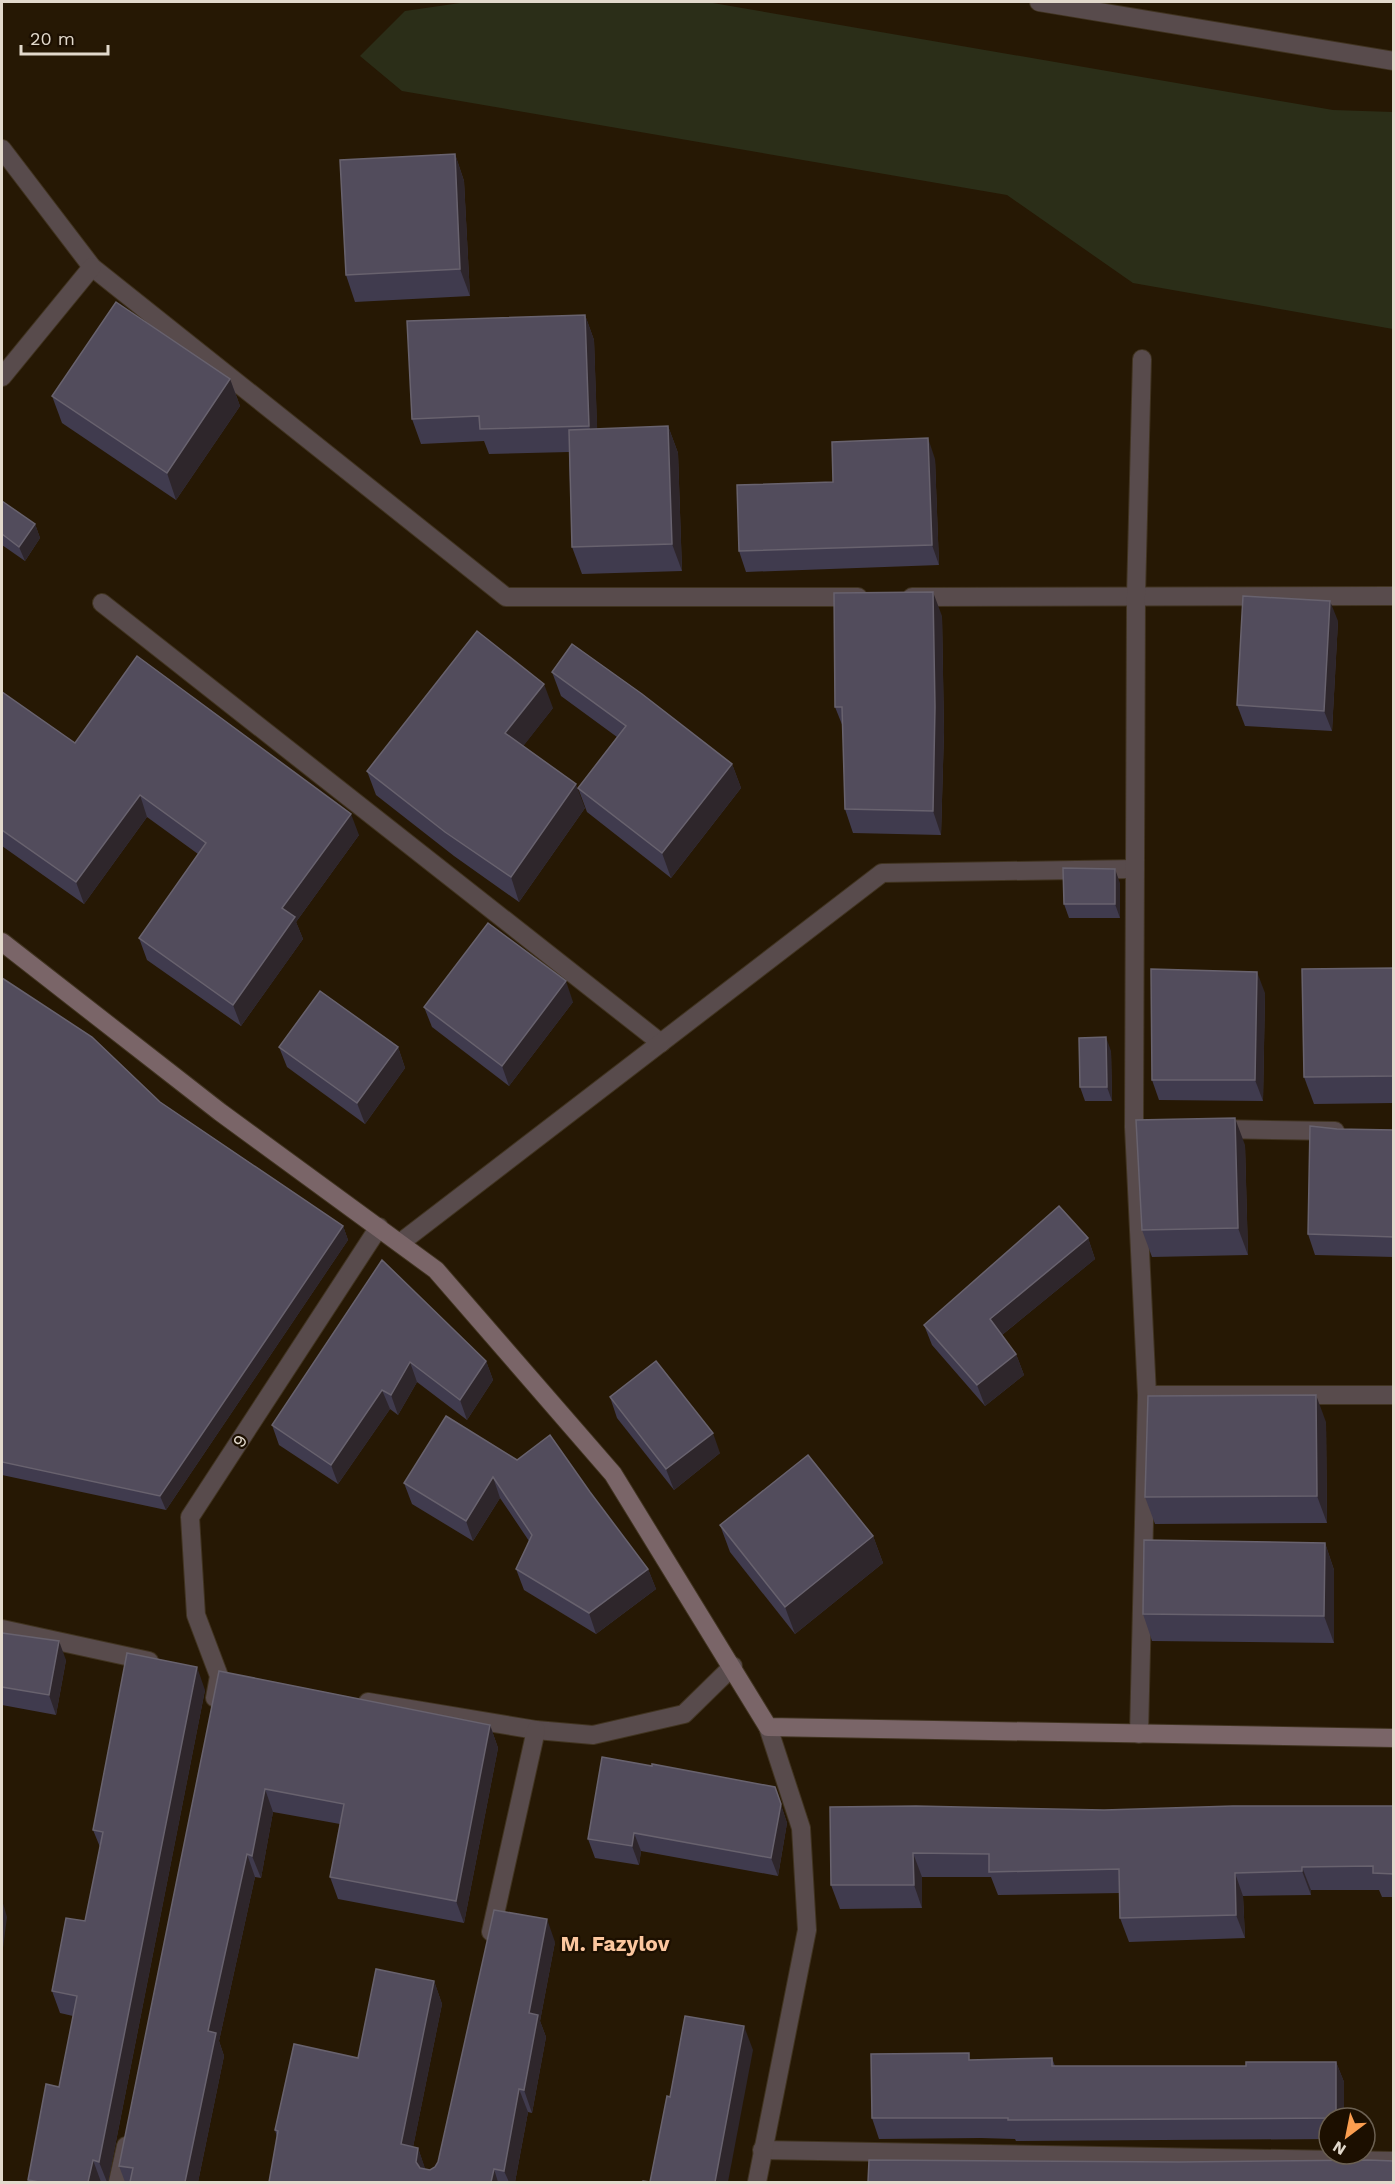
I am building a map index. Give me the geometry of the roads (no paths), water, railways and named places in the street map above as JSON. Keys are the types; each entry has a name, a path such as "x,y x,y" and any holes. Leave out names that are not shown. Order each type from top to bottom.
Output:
{"street":[{"path":"1040,2 1394,61"},
{"path":"2,149 92,267 506,597 874,597"},
{"path":"2,377 92,267"},
{"path":"1139,1734 1147,1395 1134,1127 1136,596 1142,359"},
{"path":"898,597 1394,596"},
{"path":"102,603 661,1043"},
{"path":"400,1243 882,873 1135,869"},
{"path":"2,944 220,1112 436,1270 613,1474 733,1666 768,1727 801,1828 807,1930 757,2182"},
{"path":"1134,1127 1157,1127"},
{"path":"1193,1128 1358,1132"},
{"name":"9","path":"225,1677 196,1615 190,1517 379,1227"},
{"path":"1147,1395 1394,1395"},
{"path":"2,1629 162,1664"},
{"path":"348,1698 536,1730 593,1735 684,1714 733,1666"},
{"path":"196,1671 225,1677 212,1712"},
{"path":"768,1727 1394,1738"},
{"path":"487,1951 536,1730"},
{"path":"118,2182 130,2124"},
{"path":"762,2150 1394,2161"}],"district":[{"name":"M. Fazylov","path":"615,1944"}]}
